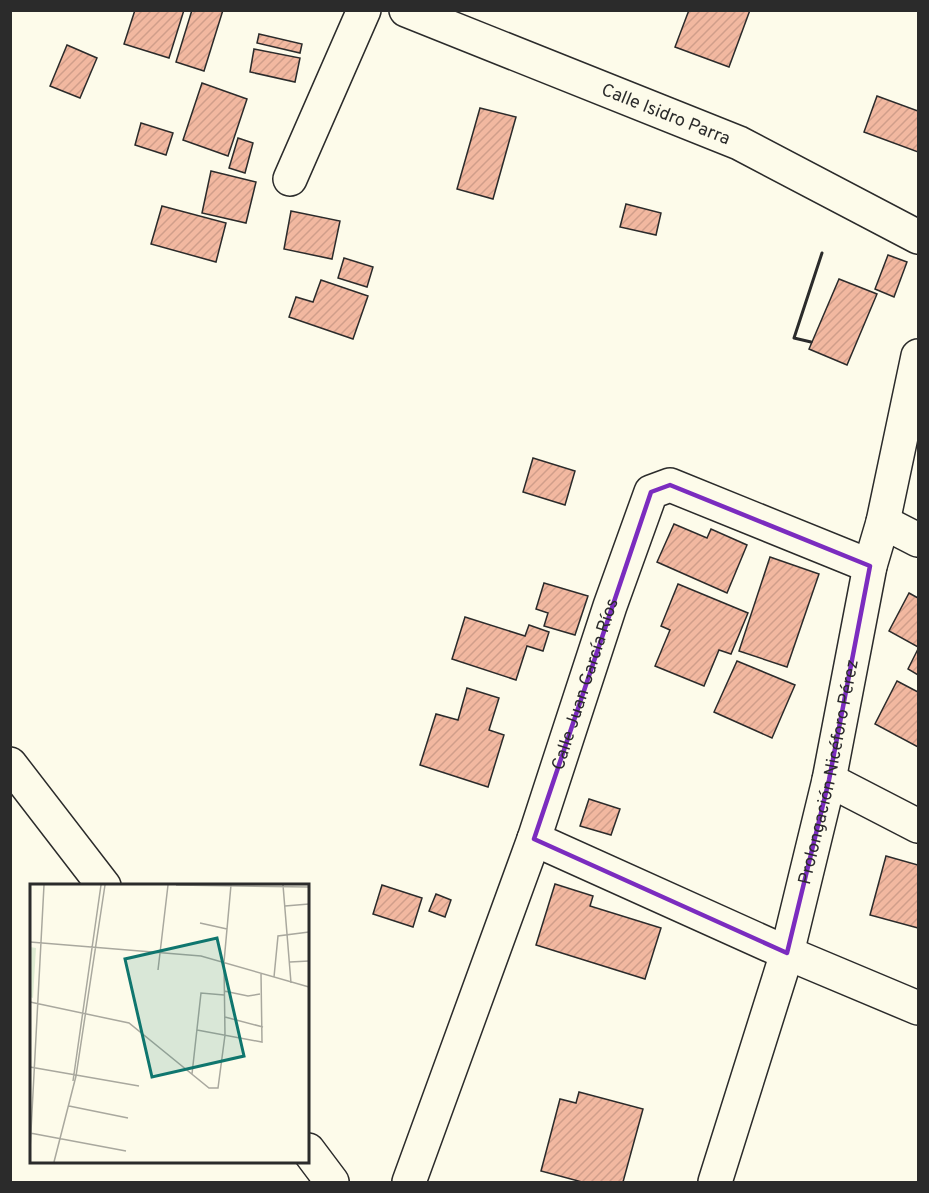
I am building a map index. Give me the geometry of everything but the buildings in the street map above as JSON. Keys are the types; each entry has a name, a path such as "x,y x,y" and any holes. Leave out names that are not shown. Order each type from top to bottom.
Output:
{"street":[{"path":"290,179 364,10"},
{"name":"Calle Isidro Parra","path":"406,10 739,143 918,237"},
{"name":"Prolongación Nicéforo Pérez","path":"715,1182 787,953 829,780 870,566 883,522 918,356"},
{"name":"Calle Juan García Ríos","path":"534,839 610,606 651,492 670,485 870,566"},
{"path":"883,522 918,540"},
{"path":"10,764 103,884"},
{"path":"829,780 918,826"},
{"path":"409,1182 534,839 787,953 918,1008"},
{"path":"309,1151 332,1182"}],"highlighted area":[{"path":"670,485 870,566 829,780 787,953 534,839 651,492"}],"wall":[{"path":"811,342 794,338 822,253"}]}
